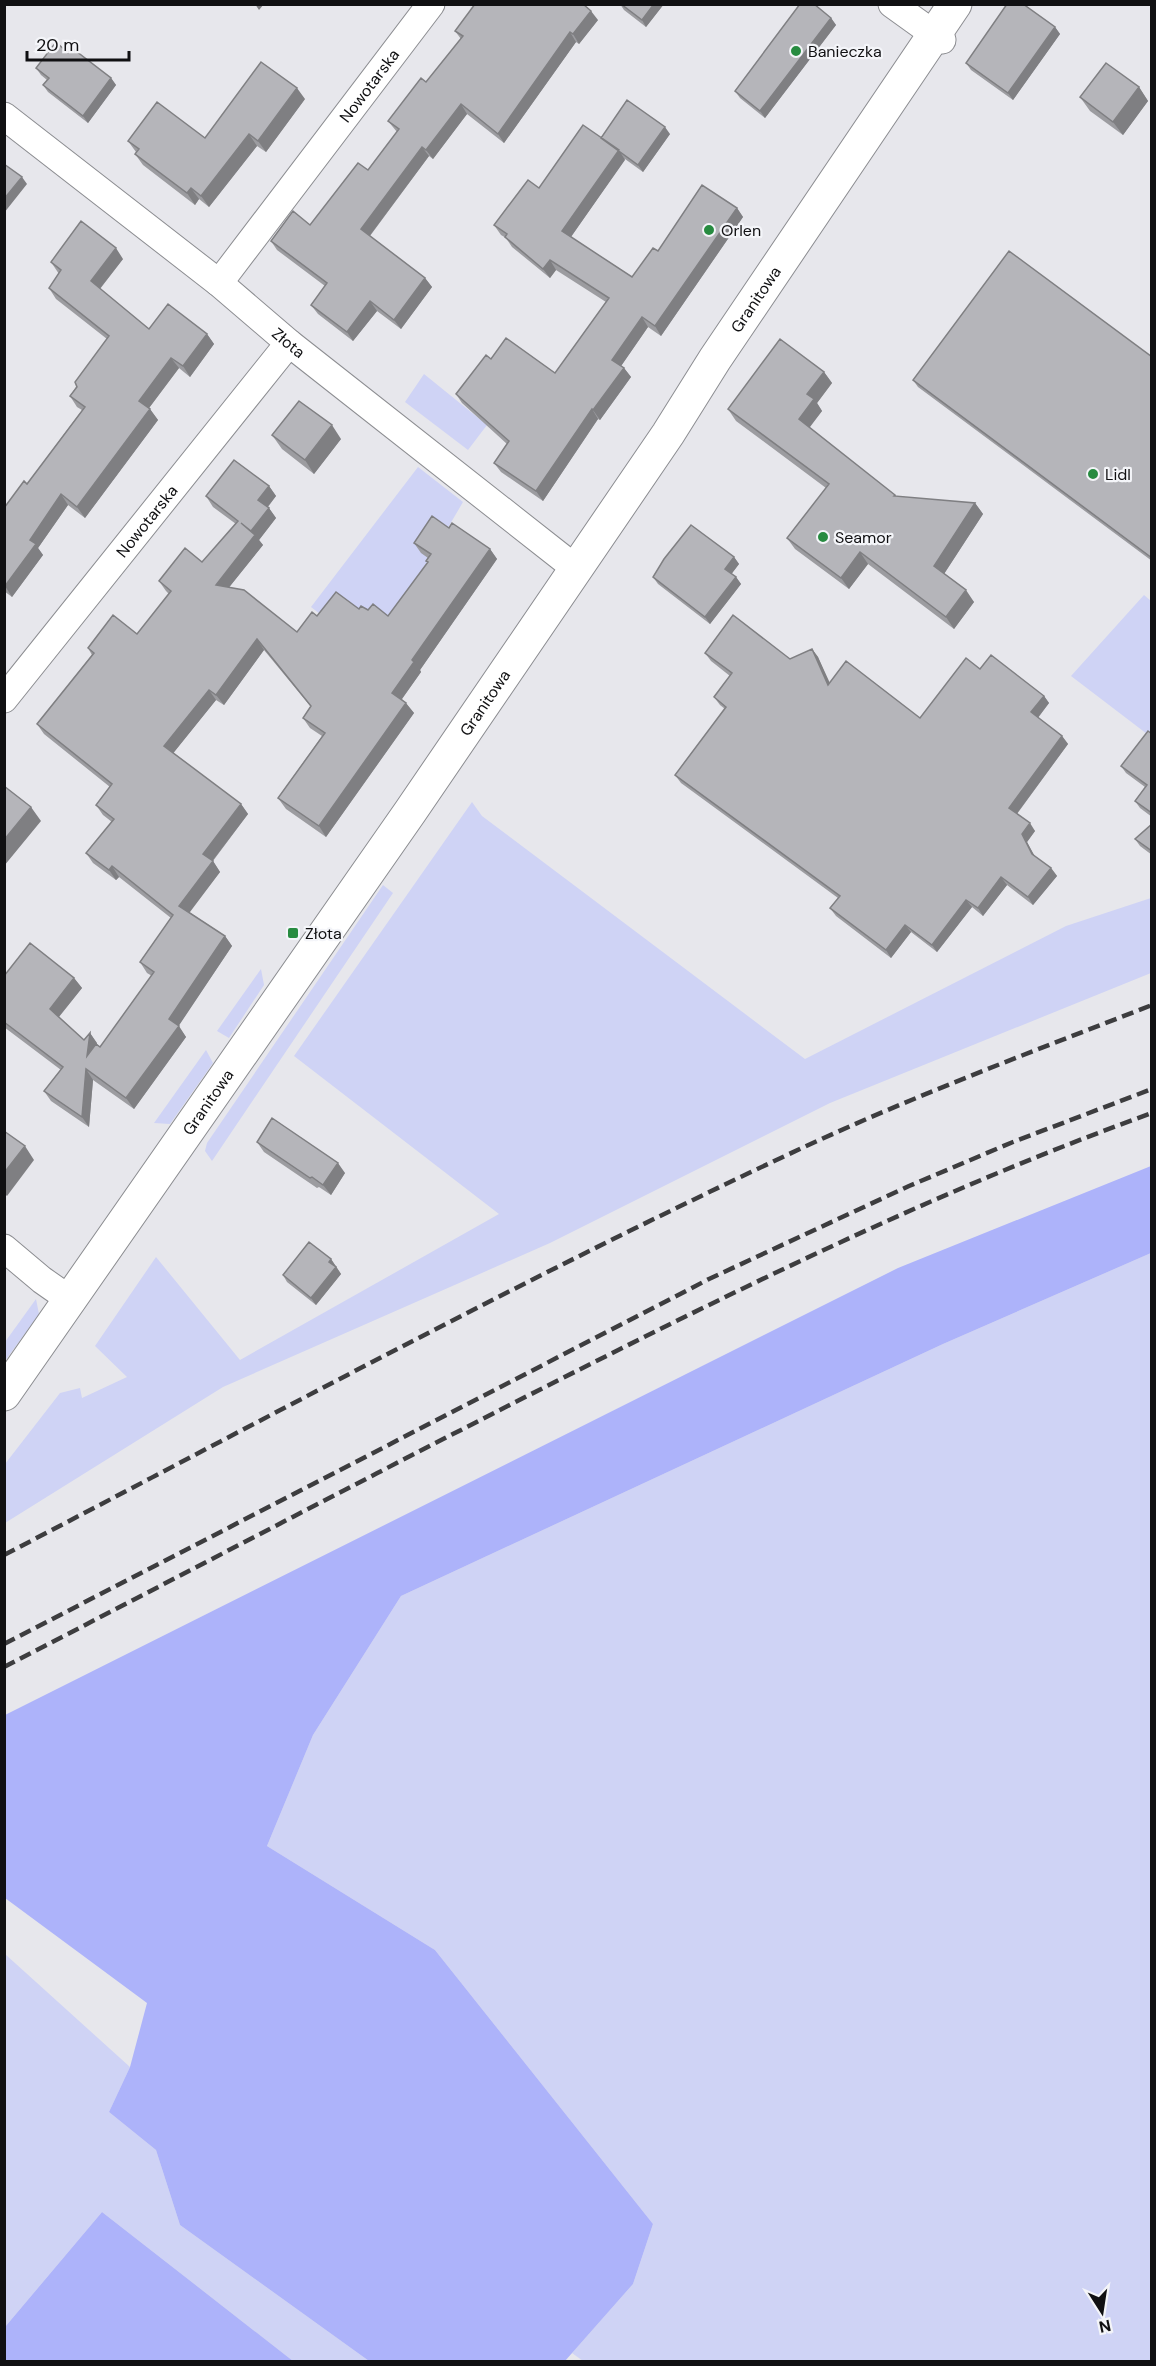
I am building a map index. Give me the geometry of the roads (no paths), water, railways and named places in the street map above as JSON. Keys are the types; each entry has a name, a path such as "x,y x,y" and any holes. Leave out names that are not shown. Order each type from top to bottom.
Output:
{"street":[{"name":"Nowotarska","path":"219,283 431,4"},
{"path":"892,4 938,38"},
{"name":"Granitowa","path":"4,1394 72,1301 410,812 668,434 715,359 938,38 955,4"},
{"name":"Złota","path":"4,116 219,283 289,343 575,568"},
{"name":"Nowotarska","path":"4,699 289,343"},
{"path":"4,1248 42,1280 72,1301"}],"railway":[{"path":"4,1555 401,1347 701,1196 888,1110 1152,1005"},
{"path":"4,1644 709,1279 909,1186 1013,1142 1152,1089"},
{"path":"4,1667 477,1422 769,1276 920,1206 1074,1142 1152,1113"}],"place":[{"name":"Banieczka","path":"796,51"},
{"name":"Orlen","path":"709,230"},
{"name":"Lidl","path":"1093,474"},
{"name":"Seamor","path":"823,537"},
{"name":"Złota","path":"293,933"}]}
